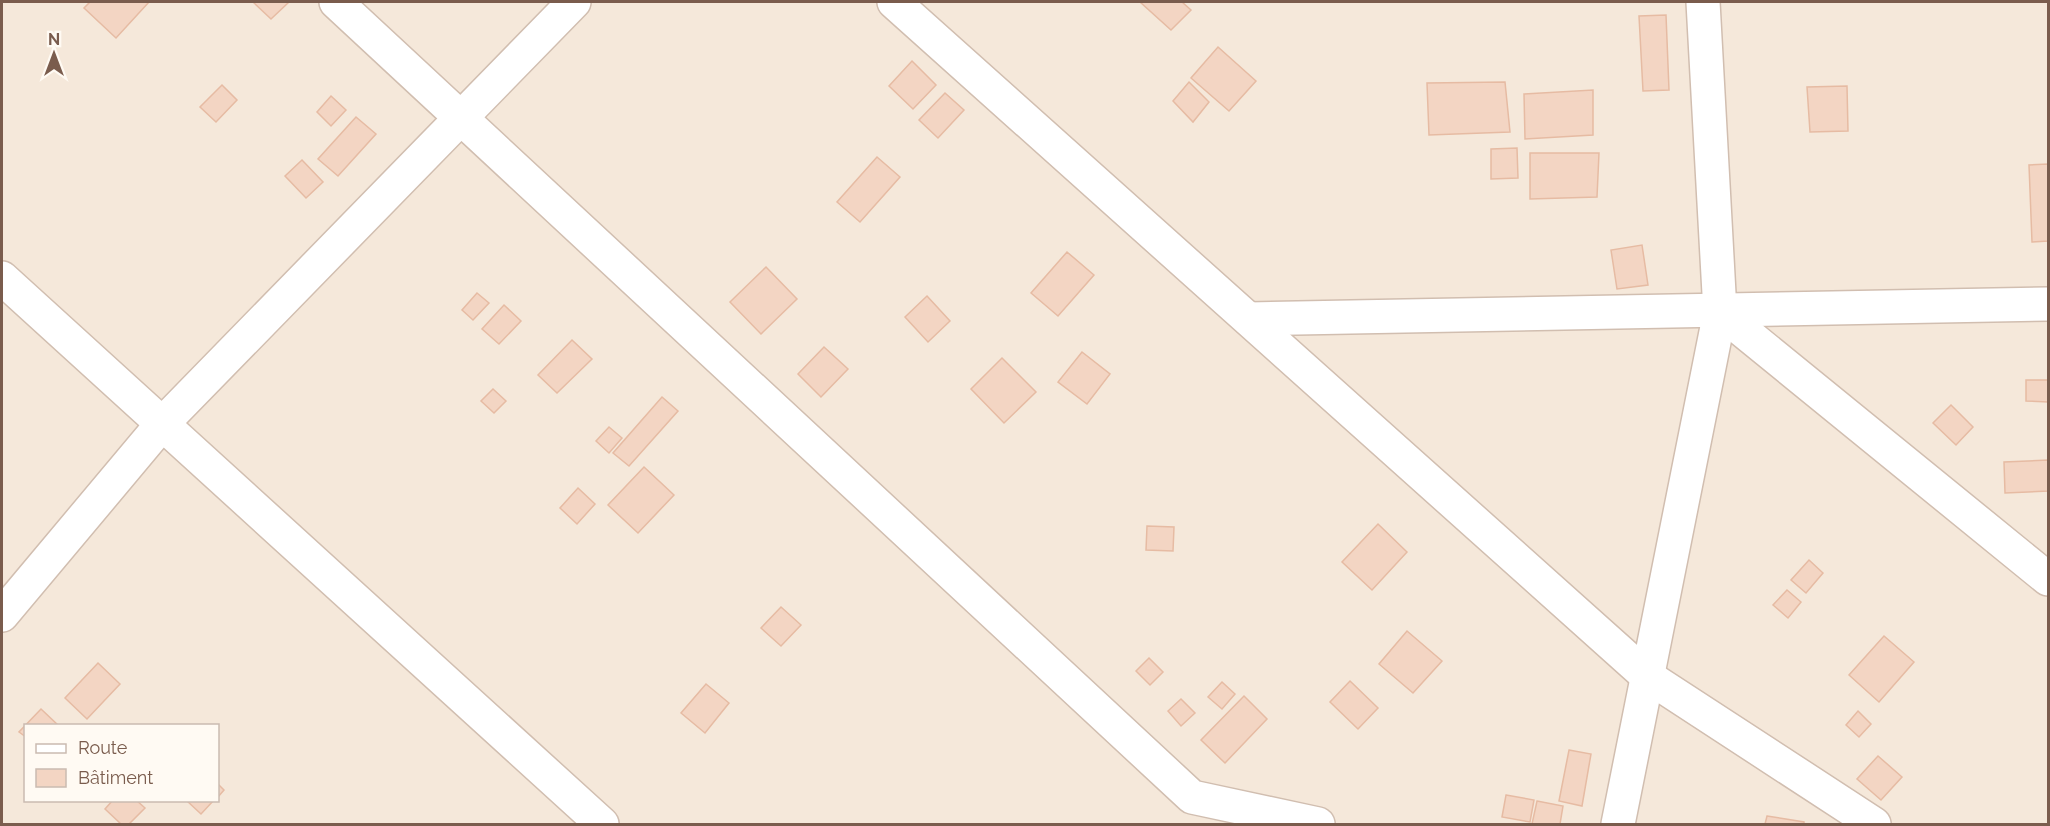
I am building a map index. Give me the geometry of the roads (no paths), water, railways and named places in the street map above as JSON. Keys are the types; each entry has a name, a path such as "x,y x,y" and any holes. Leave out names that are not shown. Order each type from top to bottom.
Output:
{"street":[{"path":"336,2 1192,797 1318,825"},
{"path":"2,615 162,424 574,2"},
{"path":"894,2 1647,676 1874,825"},
{"path":"1618,825 1720,312 1703,2"},
{"path":"2,278 602,825"},
{"path":"1249,319 1720,312 2049,304"},
{"path":"1720,312 2049,579"}]}
